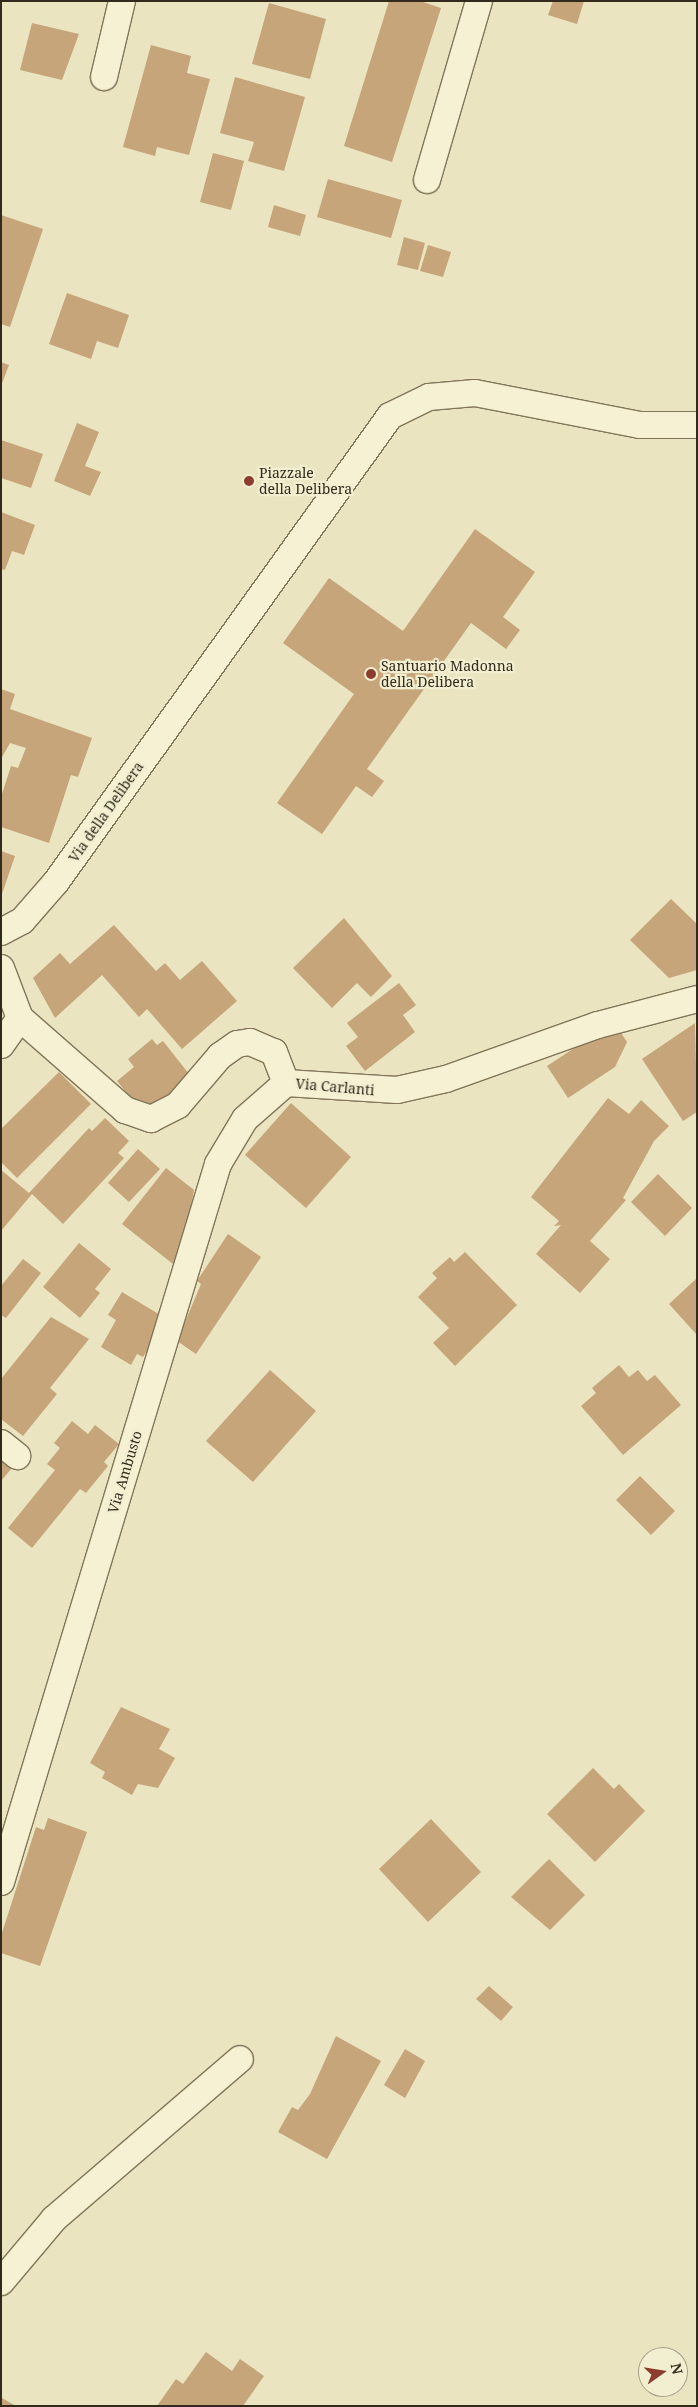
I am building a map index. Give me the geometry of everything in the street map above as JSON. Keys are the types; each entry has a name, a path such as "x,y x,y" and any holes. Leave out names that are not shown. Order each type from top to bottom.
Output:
{"street":[{"path":"104,77 122,1"},
{"path":"427,180 479,1"},
{"name":"Via della Delibera","path":"1,932 22,921 45,896 378,429 407,404 450,392 474,392 640,425 686,426"},
{"path":"1,968 20,1018 1,1046"},
{"name":"Via Carlanti","path":"20,1018 126,1110 142,1118 171,1111 220,1056 237,1044 250,1042 274,1052 286,1083 350,1090 414,1088 598,1025 697,999"},
{"name":"Via Ambusto","path":"1,1882 218,1164 245,1119 286,1083"},
{"path":"1,2282 66,2208 240,2059"}],"building":[{"path":"389,1 420,1 441,8 392,162 344,146"},
{"path":"553,1 584,1 577,24 548,15"},
{"path":"269,3 326,19 310,79 252,64"},
{"path":"32,23 79,34 62,80 20,70"},
{"path":"151,45 191,56 187,73 210,79 189,155 157,147 155,156 123,147"},
{"path":"235,77 305,97 284,171 248,161 254,142 220,133"},
{"path":"213,153 244,161 231,210 200,202"},
{"path":"328,179 402,200 391,238 317,217"},
{"path":"274,205 306,215 300,236 268,227"},
{"path":"1,215 43,229 10,327 1,324"},
{"path":"404,237 425,243 418,270 397,265"},
{"path":"428,245 451,252 443,277 420,271"},
{"path":"67,293 129,315 118,348 97,341 91,359 49,344"},
{"path":"1,362 9,365 1,386"},
{"path":"77,423 99,432 85,466 101,472 90,496 54,481"},
{"path":"1,440 43,454 31,488 1,478"},
{"path":"1,512 35,525 24,555 12,551 5,570 1,569"},
{"path":"475,529 535,572 503,617 520,630 506,649 471,623 367,769 384,781 372,797 356,786 322,834 277,803 354,694 283,643 329,578 403,631"},
{"path":"1,689 15,694 10,709 92,738 78,777 71,775 49,843 1,827 1,797 11,766 18,768 26,748 10,743 1,759"},
{"path":"1,851 15,856 2,894 1,894"},
{"path":"671,899 697,924 697,970 669,978 630,940"},
{"path":"344,918 392,976 371,997 357,983 332,1008 293,968"},
{"path":"114,925 156,971 165,963 180,980 202,961 237,1001 182,1049 147,1009 139,1017 102,975 55,1018 33,978 60,953 70,964"},
{"path":"399,983 416,1005 403,1015 415,1032 365,1071 346,1046 358,1037 347,1023"},
{"path":"614,1022 627,1042 615,1067 568,1098 547,1066"},
{"path":"695,1023 697,1112 683,1121 642,1059"},
{"path":"152,1039 157,1045 163,1041 193,1079 156,1109 138,1107 117,1081 134,1067 128,1059"},
{"path":"59,1072 91,1104 17,1178 1,1162 1,1129"},
{"path":"608,1098 629,1114 641,1100 669,1126 654,1141 623,1198 626,1200 590,1241 610,1259 580,1293 536,1254 561,1225 554,1226 559,1221 531,1197"},
{"path":"291,1103 351,1157 306,1208 245,1155"},
{"path":"105,1118 129,1141 118,1153 124,1158 63,1224 32,1194 1,1231 1,1170 29,1193 89,1128 92,1131"},
{"path":"138,1149 160,1169 129,1202 108,1183"},
{"path":"166,1168 194,1190 183,1251 173,1264 122,1224"},
{"path":"658,1174 692,1208 665,1236 631,1202"},
{"path":"228,1234 261,1257 196,1354 177,1341 201,1284 197,1281"},
{"path":"79,1243 111,1269 95,1289 100,1293 80,1318 43,1287"},
{"path":"465,1252 517,1305 455,1366 433,1343 449,1328 418,1297 437,1278 432,1273 450,1257 454,1262"},
{"path":"23,1259 41,1273 6,1318 1,1315 1,1286"},
{"path":"697,1278 697,1335 669,1304"},
{"path":"122,1292 167,1319 143,1357 137,1354 131,1365 101,1347 116,1320 108,1315"},
{"path":"51,1317 89,1339 50,1388 57,1394 23,1436 1,1419 1,1379"},
{"path":"619,1365 629,1377 638,1370 647,1381 655,1375 681,1405 623,1455 581,1406 596,1393 592,1388"},
{"path":"270,1370 316,1411 253,1482 206,1441"},
{"path":"72,1421 88,1434 95,1425 119,1444 104,1462 108,1466 86,1493 80,1489 32,1548 8,1528 55,1470 47,1464 60,1448 54,1443"},
{"path":"1,1449 17,1462 1,1481"},
{"path":"640,1476 675,1511 651,1535 616,1500"},
{"path":"121,1707 170,1729 159,1749 175,1758 158,1788 138,1784 132,1795 102,1778 105,1772 90,1763"},
{"path":"593,1768 614,1789 619,1784 645,1811 595,1862 547,1814"},
{"path":"48,1818 87,1832 40,1966 1,1953 1,1936 36,1827 44,1830"},
{"path":"431,1819 481,1872 428,1922 379,1869"},
{"path":"549,1859 585,1895 550,1930 511,1897"},
{"path":"489,1986 513,2007 501,2021 476,1999"},
{"path":"336,2036 381,2061 327,2159 278,2132 292,2107 298,2110 310,2094"},
{"path":"405,2049 425,2061 405,2098 384,2085"},
{"path":"206,2352 232,2371 240,2359 264,2376 243,2406 157,2406 176,2379 183,2384"},
{"path":"2,2398 16,2406 1,2406"}],"place":[{"name":"Piazzale della Delibera","path":"249,481"},
{"name":"Santuario Madonna della Delibera","path":"371,674"}]}
